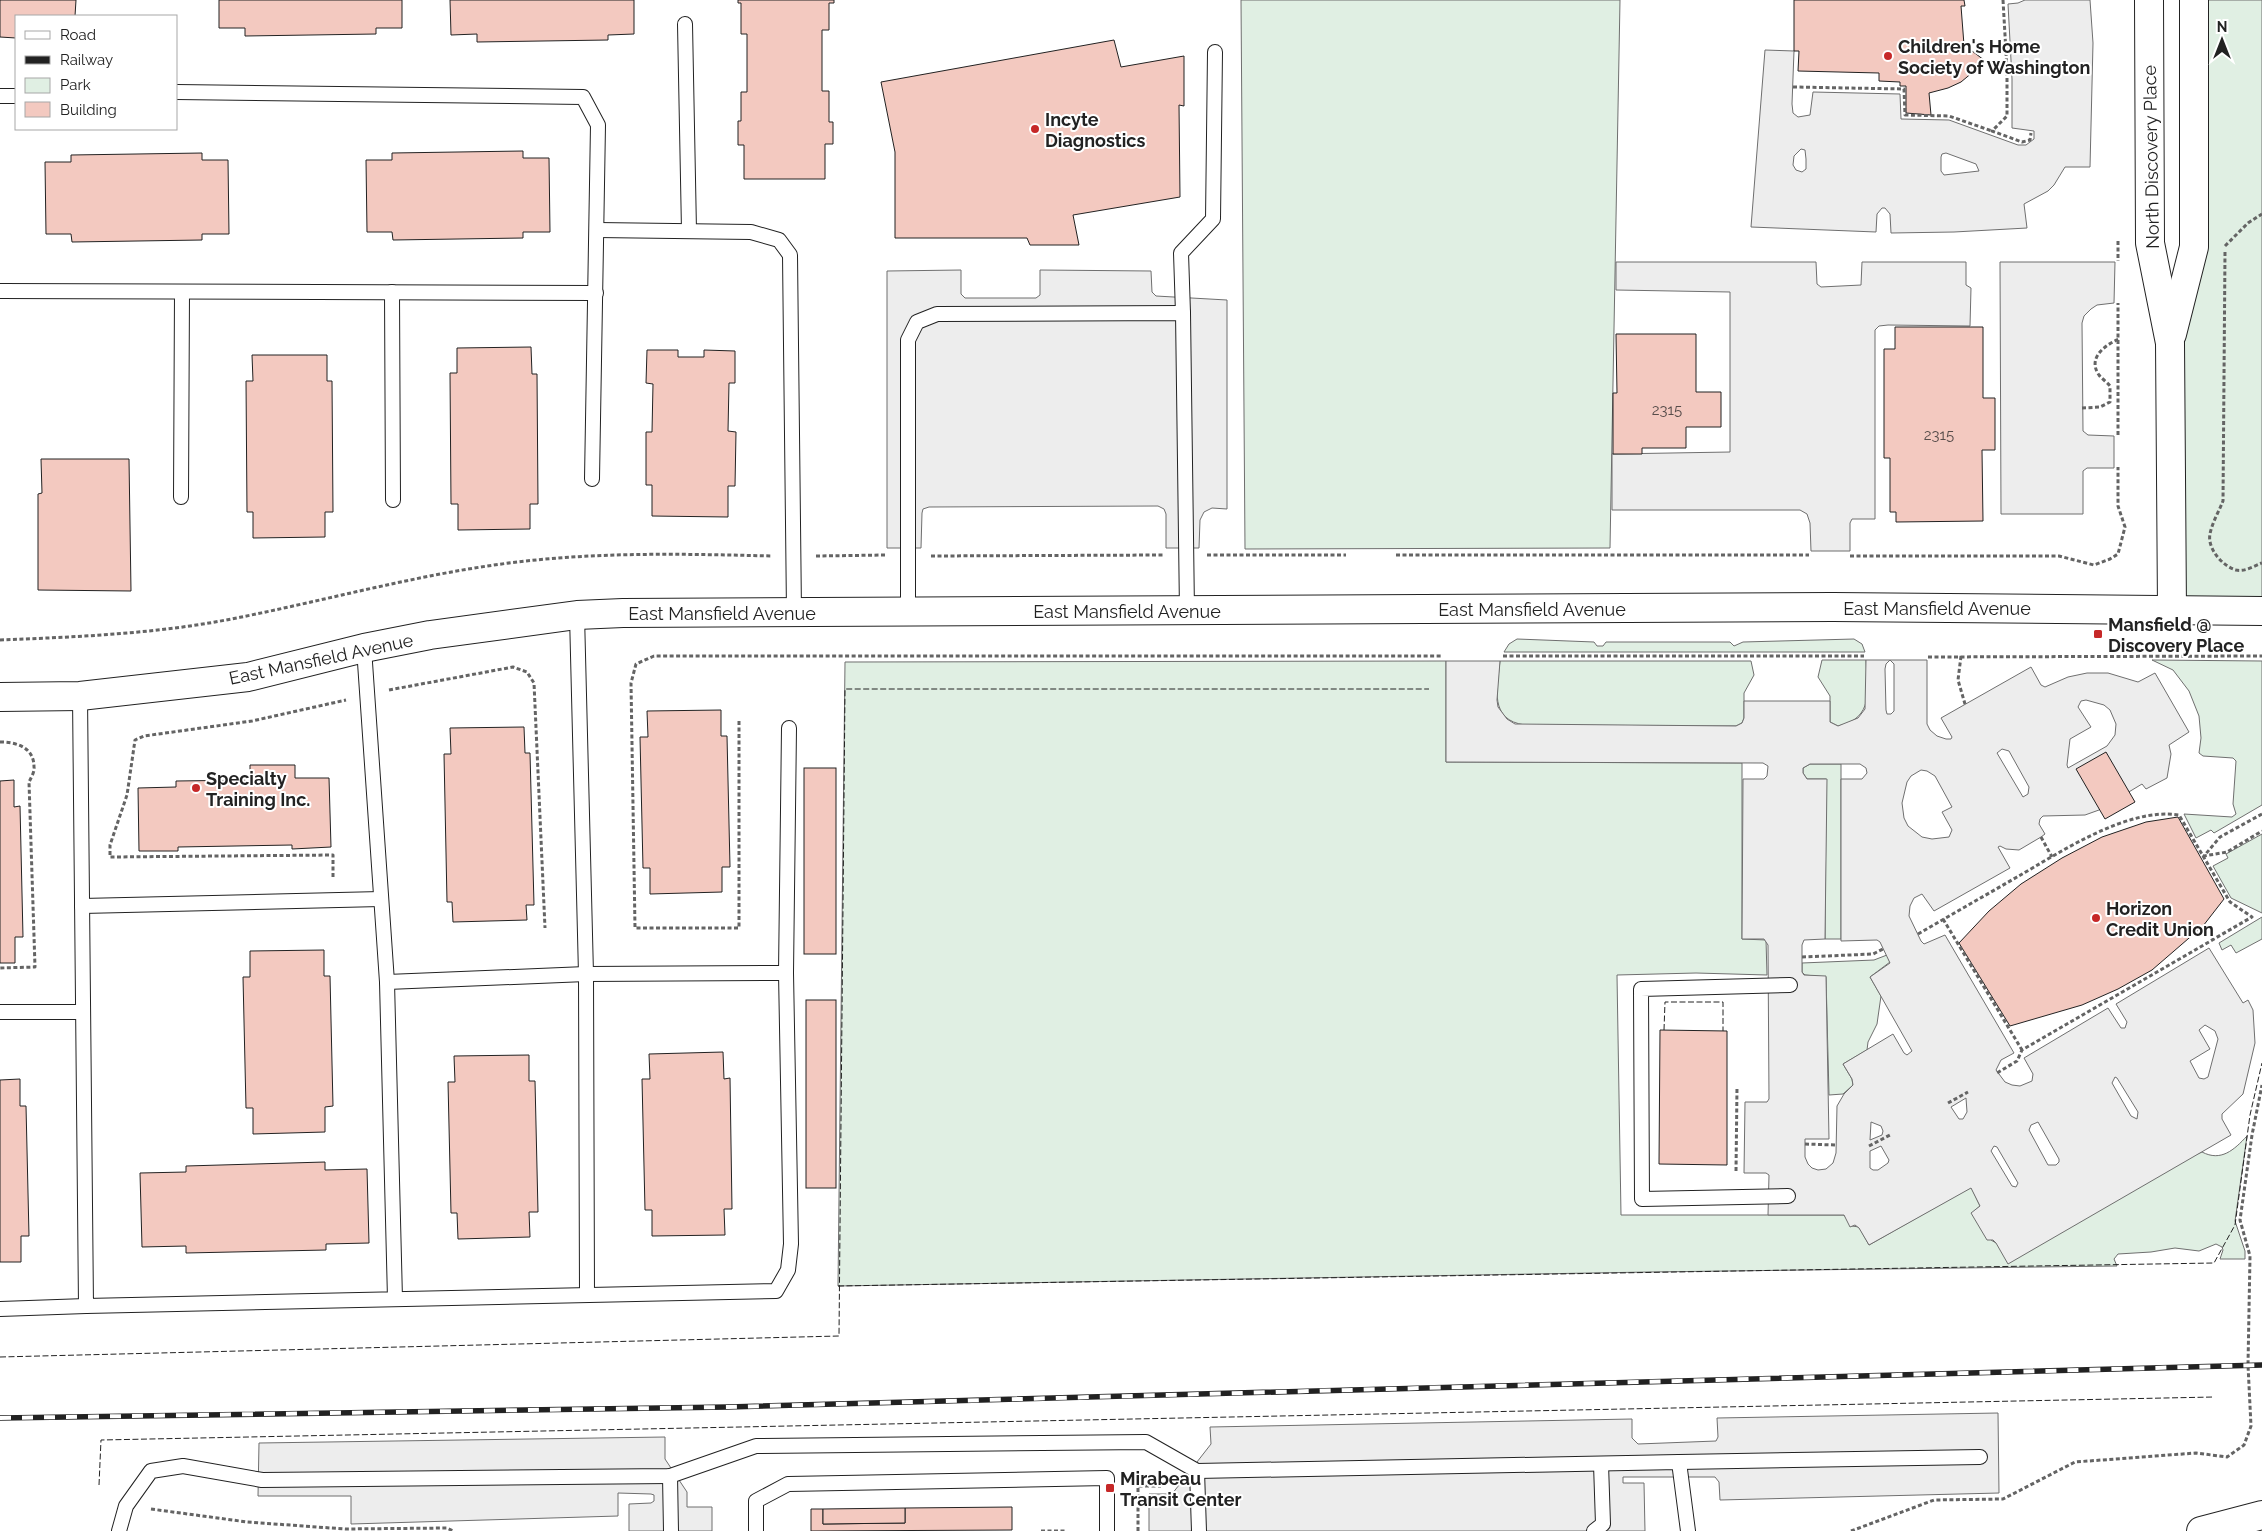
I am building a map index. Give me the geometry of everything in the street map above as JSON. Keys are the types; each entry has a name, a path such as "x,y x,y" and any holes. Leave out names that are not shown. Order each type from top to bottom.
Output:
{"street":[{"name":"North Discovery Place","path":"2149,0 2150,243 2170,343 2172,610"},
{"name":"North Discovery Place","path":"2170,343 2194,247 2194,0"},
{"name":"East Mansfield Avenue","path":"0,697 80,696 248,677 364,648 430,635 577,615 623,613 1833,607 2262,611"},
{"path":"2201,1531 2262,1515"}],"lane":[{"path":"685,24 689,231"},
{"path":"1186,611 1181,253 1213,219 1215,52"},
{"path":"178,92 583,97 598,125 592,479"},
{"path":"0,96 15,96"},
{"path":"596,230 751,232 779,240 790,255 794,612"},
{"path":"0,291 596,293"},
{"path":"182,292 182,497"},
{"path":"392,292 393,500"},
{"path":"908,613 908,340 917,322 937,314 1183,313"},
{"path":"577,615 586,974 587,1296"},
{"path":"364,648 387,982 395,1300"},
{"path":"80,696 86,1306"},
{"path":"0,1309 776,1292 788,1270 791,1244 786,974 789,728"},
{"path":"82,906 381,899"},
{"path":"387,982 586,974 786,974"},
{"path":"1788,1196 1642,1199 1641,989 1790,986"},
{"path":"0,1012 83,1012"},
{"path":"119,1531 126,1506 151,1471 183,1466 262,1480 670,1476 756,1446 1146,1442 1197,1471 1980,1457"},
{"path":"1679,1462 1688,1531"},
{"path":"1594,1531 1603,1524 1601,1464"},
{"path":"1197,1471 1199,1531"},
{"path":"670,1476 671,1531"},
{"path":"756,1531 756,1501 788,1484 1107,1478 1107,1531"}],"path":[{"path":"1992,131 2007,116 2007,70 2003,0"},
{"path":"1793,87 1904,89 1904,115 1949,116 2022,142 2030,140 2032,133"},
{"path":"2225,246 2248,223 2262,214"},
{"path":"2225,236 2223,501 2210,534 2210,543 2222,561 2236,570 2246,570 2262,563"},
{"path":"2118,303 2118,435"},
{"path":"2110,402 2110,386 2097,371 2095,366 2096,357 2104,346 2119,339"},
{"path":"2082,408 2100,407 2110,402 2118,402"},
{"path":"1850,556 2059,556 2094,565 2118,554 2125,527 2118,506 2118,467"},
{"path":"0,640 108,635 224,620 438,573 526,561 635,553 793,556 893,555"},
{"path":"928,556 1170,555"},
{"path":"1205,555 1346,555"},
{"path":"1396,555 1809,555"},
{"path":"739,721 739,928 635,928 631,683 636,664 654,656 1443,656"},
{"path":"1503,656 1864,656"},
{"path":"1961,656 1958,680 1965,704"},
{"path":"1928,657 2262,656"},
{"path":"340,900 333,881 333,856 110,858 110,846 127,795 135,740 144,736 252,721 429,681 514,667 527,672 534,683 544,928"},
{"path":"0,742 15,742 28,750 34,767 30,782 35,968 0,968"},
{"path":"1918,934 2091,835 2131,821 2165,813 2179,815 2230,902 2252,917 2022,1050 2017,1062 1997,1074"},
{"path":"2204,856 2220,837 2260,814 2262,822"},
{"path":"2204,856 2227,852 2262,831"},
{"path":"2041,837 2052,857"},
{"path":"1943,920 2022,1050"},
{"path":"1802,957 1873,954 1883,949"},
{"path":"1851,1531 1934,1500 2004,1499 2075,1462 2196,1453 2227,1457 2244,1445 2251,1426 2248,1365 2250,1256 2240,1220 2252,1136 2262,1085"},
{"path":"1736,1171 1737,1088"},
{"path":"1948,1104 1968,1092"},
{"path":"1869,1146 1890,1136"},
{"path":"1804,1144 1836,1146"},
{"path":"1138,1531 1138,1486 1160,1486"},
{"path":"126,1506 247,1522 345,1528 447,1528 453,1531"},
{"path":"1041,1531 1067,1530"}],"green space":[{"path":"1241,0 1620,0 1610,548 1245,549"},
{"path":"2194,0 2262,0 2262,611 2172,610 2170,343 2194,247"},
{"path":"1517,639 1594,642 1597,646 1603,646 1606,642 1730,642 1734,646 1743,642 1854,639 1862,644 1865,652 1504,652 1509,644"},
{"path":"1822,660 1866,660 1866,701 1858,716 1850,722 1838,726 1830,722 1830,696 1818,677"},
{"path":"2152,660 2262,661 2262,805 2214,833 2211,830 2196,838 2184,814 2232,817 2236,814 2233,804 2236,761 2233,758 2203,756 2199,753 2201,738 2199,716 2189,691 2173,670"},
{"path":"1446,661 1446,762 1742,763 1742,939 1766,940 1767,975 1696,973 1617,975 1621,1215 1844,1215 1852,1226 1859,1227 1869,1245 1971,1187 1980,1206 1972,1213 1991,1240 1996,1243 2202,1152 2215,1156 2227,1153 2247,1136 2235,1221 2245,1251 2245,1259 2220,1259 2223,1250 2222,1247 2216,1244 2199,1251 2175,1248 2118,1254 2114,1259 2117,1266 838,1286 845,662"},
{"path":"1500,661 1751,661 1754,675 1744,693 1744,718 1742,723 1736,726 1525,725 1513,722 1505,717 1500,710 1497,692"},
{"path":"1810,764 1841,764 1841,939 1825,939 1826,779 1807,779 1803,773 1803,768"},
{"path":"2262,834 2262,913 2231,898 2213,866 2228,858 2226,854"},
{"path":"2262,917 2262,939 2236,953 2231,945 2222,950 2219,943"},
{"path":"1887,955 1890,962 1870,977 1881,996 1877,1024 1868,1042 1867,1050 1843,1064 1852,1079 1853,1085 1843,1094 1829,1095 1826,977 1805,975 1802,972 1802,963 1874,960"}],"shaded area":[{"path":"2025,0 2090,0 2093,43 2090,167 2065,167 2048,191 2024,204 2027,228 1891,233 1890,214 1885,208 1882,208 1877,214 1876,232 1751,227 1765,50 1794,51 1792,104 1793,113 1798,117 1810,115 1813,92 1900,94 1901,119 1949,120 2018,145 2026,145 2034,139 2034,131 2012,128 2012,79 2008,4","holes":["1801,149 1805,150 1806,159 1806,169 1802,172 1796,170 1793,165 1794,156","1946,153 1976,164 1979,171 1944,175 1941,171 1941,157 1942,154"]},
{"path":"1616,262 1816,262 1817,284 1821,287 1861,285 1862,262 1966,262 1966,285 1971,288 1970,326 1888,325 1879,326 1875,330 1875,519 1852,519 1850,523 1850,551 1811,551 1810,523 1807,514 1800,510 1612,510 1612,454 1730,452 1730,292 1616,290"},
{"path":"2000,262 2115,262 2114,303 2097,305 2084,316 2082,323 2083,431 2088,435 2114,436 2114,468 2087,468 2083,471 2083,514 2001,514"},
{"path":"961,270 961,294 965,298 1036,298 1040,295 1040,270 1151,271 1152,292 1156,296 1227,300 1227,509 1212,508 1204,512 1200,520 1199,548 1166,548 1166,514 1164,509 1158,506 929,507 923,509 922,513 921,548 887,548 887,271"},
{"path":"1866,660 1890,660 1927,660 1927,724 1930,730 1937,736 1946,739 1951,739 1952,737 1941,718 2031,667 2041,685 2045,687 2068,677 2087,673 2108,673 2138,682 2155,673 2189,732 2169,745 2171,754 2167,778 2146,789 2142,784 2099,810 2085,815 2043,816 2039,824 2045,834 2041,837 2019,850 1998,847 2010,868 1934,911 1922,894 1914,898 1910,906 1909,916 1924,944 1945,935 2014,1053 2001,1060 1996,1070 2005,1082 2012,1085 2020,1086 2032,1081 2033,1074 2024,1058 2108,1008 2121,1028 2125,1028 2127,1022 2116,1004 2209,948 2243,1003 2248,1000 2253,1010 2255,1043 2243,1094 2222,1114 2222,1119 2231,1135 2008,1264 1996,1243 1993,1240 1987,1240 1971,1213 1980,1206 1971,1188 1869,1245 1859,1228 1855,1225 1850,1227 1844,1215 1768,1215 1769,1175 1766,1173 1744,1173 1745,1102 1767,1102 1769,1099 1768,945 1764,939 1742,939 1743,779 1764,779 1767,776 1768,766 1763,763 1446,762 1446,661 1500,661 1498,707 1507,719 1515,724 1736,726 1742,723 1744,718 1744,701 1830,701 1830,722 1838,726 1858,718 1865,709","holes":["1890,660 1894,664 1894,711 1891,714 1887,714 1885,669 1886,664","2086,700 2104,705 2110,710 2116,724 2115,735 2107,746 2068,768 2070,739 2091,727 2078,707 2081,701","2002,749 2009,751 2029,787 2028,794 2023,797 1997,753","1810,764 1860,764 1866,768 1867,773 1862,779 1841,779 1841,941 1877,940 1880,942 1890,963 1870,977 1912,1051 1907,1055 1904,1053 1893,1034 1843,1064 1852,1079 1853,1085 1844,1094 1837,1106 1836,1153 1833,1163 1826,1169 1818,1170 1812,1168 1805,1157 1805,1139 1829,1139 1826,976 1804,975 1802,972 1802,945 1804,940 1825,939 1827,779 1807,779 1803,773 1803,768","1921,770 1935,776 1952,807 1942,812 1952,830 1949,837 1932,839 1922,837 1908,826 1904,818 1902,803 1907,782 1911,776","2205,1025 2215,1031 2218,1039 2208,1077 2204,1079 2199,1078 2190,1061 2210,1049 2199,1030","2115,1077 2138,1112 2137,1119 2131,1116 2112,1083","1966,1098 1967,1112 1963,1119 1959,1119 1951,1107","1871,1122 1881,1126 1882,1135 1870,1140","2038,1122 2059,1159 2056,1165 2048,1165 2029,1130 2031,1125","1881,1146 1889,1160 1888,1163 1878,1170 1870,1168 1870,1151","1994,1146 1997,1147 2018,1183 2016,1187 2012,1186 1991,1151"]},
{"path":"1998,1413 1999,1493 1720,1500 1719,1482 1715,1477 1623,1477 1623,1483 1644,1483 1645,1531 1149,1531 1149,1494 1172,1494 1211,1444 1210,1427 1632,1419 1632,1438 1638,1444 1716,1441 1718,1437 1717,1418"},
{"path":"665,1437 665,1459 687,1492 687,1507 712,1507 712,1531 629,1531 629,1504 651,1503 654,1501 654,1495 651,1494 618,1493 618,1516 351,1524 351,1496 258,1496 259,1443"}],"building":[{"path":"0,0 76,0 75,15 15,15 15,38 0,37"},
{"path":"219,0 402,0 402,28 376,28 376,34 245,36 245,28 219,28"},
{"path":"450,0 634,0 634,34 608,35 608,40 477,42 477,34 451,35"},
{"path":"738,0 834,0 834,3 829,3 829,30 822,30 822,91 829,91 829,122 833,122 833,144 825,144 825,179 744,179 744,145 738,145 738,121 741,121 741,92 747,92 747,34 741,34 741,3 738,3"},
{"name":"Children's Home Society of Washington","path":"1794,0 1964,0 1965,6 1961,6 1964,45 1984,60 1979,67 1961,82 1929,93 1931,115 1906,113 1906,86 1900,86 1900,82 1879,81 1879,73 1798,71 1799,51 1794,51"},
{"name":"Incyte Diagnostics","path":"1114,40 1121,67 1184,56 1184,106 1179,105 1180,197 1073,215 1079,245 1030,245 1027,238 895,238 895,152 881,82"},
{"path":"523,151 523,158 549,158 550,232 523,232 523,238 393,240 392,232 367,232 366,160 392,160 392,153"},
{"path":"202,153 202,160 228,160 229,234 202,234 202,240 72,242 71,234 46,234 45,162 71,162 71,155"},
{"path":"1895,327 1983,327 1983,398 1995,398 1995,450 1982,450 1983,521 1896,522 1896,512 1890,512 1890,458 1884,458 1884,349 1895,349"},
{"path":"1616,334 1696,334 1696,392 1721,392 1721,427 1686,427 1686,448 1642,448 1642,454 1613,454 1613,393 1617,393"},
{"path":"531,347 532,374 537,374 538,504 530,504 530,529 458,530 458,504 451,504 450,373 457,373 457,348"},
{"path":"647,350 678,350 678,357 704,357 704,350 735,351 735,383 729,383 728,431 736,432 735,486 728,486 728,517 652,516 652,485 646,485 646,432 652,432 653,384 646,383"},
{"path":"252,355 327,355 327,381 332,381 333,512 325,512 325,537 253,538 253,512 247,512 246,381 253,381"},
{"path":"41,459 129,459 131,591 38,590 38,494 42,493"},
{"path":"721,710 721,736 727,736 730,867 722,867 722,892 650,894 650,868 643,868 640,737 648,737 647,711"},
{"path":"524,727 525,753 530,753 534,905 526,905 527,920 453,922 452,902 447,902 444,754 451,754 450,728"},
{"path":"2106,752 2135,802 2105,819 2076,769"},
{"path":"250,765 295,765 295,778 329,778 331,847 292,849 292,845 178,847 178,851 139,851 138,788 176,787 176,781 250,780"},
{"path":"804,768 836,768 836,954 804,954"},
{"path":"14,780 14,807 20,806 23,937 15,937 15,963 0,963 0,781"},
{"name":"Horizon Credit Union","path":"2178,817 2224,899 2203,926 2152,970 2118,989 2082,1005 2010,1026 1959,943 1989,911 2021,884 2062,858 2102,837 2146,822"},
{"path":"324,950 324,976 330,976 333,1106 325,1107 325,1132 253,1134 253,1108 246,1108 243,977 250,977 250,951"},
{"path":"806,1000 836,1000 836,1188 806,1188"},
{"path":"1660,1030 1727,1031 1727,1165 1659,1164"},
{"path":"723,1052 724,1079 730,1078 732,1209 724,1209 725,1235 652,1236 652,1210 645,1210 642,1079 650,1079 649,1054"},
{"path":"529,1055 529,1081 535,1081 538,1212 529,1212 530,1237 458,1239 457,1213 451,1213 448,1082 455,1082 454,1056"},
{"path":"20,1079 20,1106 26,1106 29,1236 21,1236 21,1262 0,1262 0,1080"},
{"path":"325,1162 325,1170 367,1169 369,1243 326,1244 326,1250 186,1253 186,1246 142,1247 140,1173 186,1172 186,1166"},
{"path":"1012,1507 1012,1530 811,1531 811,1509 823,1509 823,1524 905,1523 905,1508"},
{"path":"905,1508 905,1523 823,1524 823,1509"}],"railway":[{"path":"0,1418 728,1407 2262,1365"}],"fence":[{"path":"0,1357 839,1336 845,689 1429,689"},
{"path":"1664,1030 1665,1002 1723,1002 1723,1031"},
{"path":"838,1286 2214,1263 2235,1225 2250,1115 2262,1063"},
{"path":"99,1485 101,1440 2214,1397"}],"place":[{"name":"Children's Home Society of Washington","path":"1888,56"},
{"name":"Incyte Diagnostics","path":"1035,129"},
{"name":"Mansfield @ Discovery Place","path":"2098,634"},
{"name":"Specialty Training Inc.","path":"196,788"},
{"name":"Horizon Credit Union","path":"2096,918"},
{"name":"Mirabeau Transit Center","path":"1110,1488"}]}
